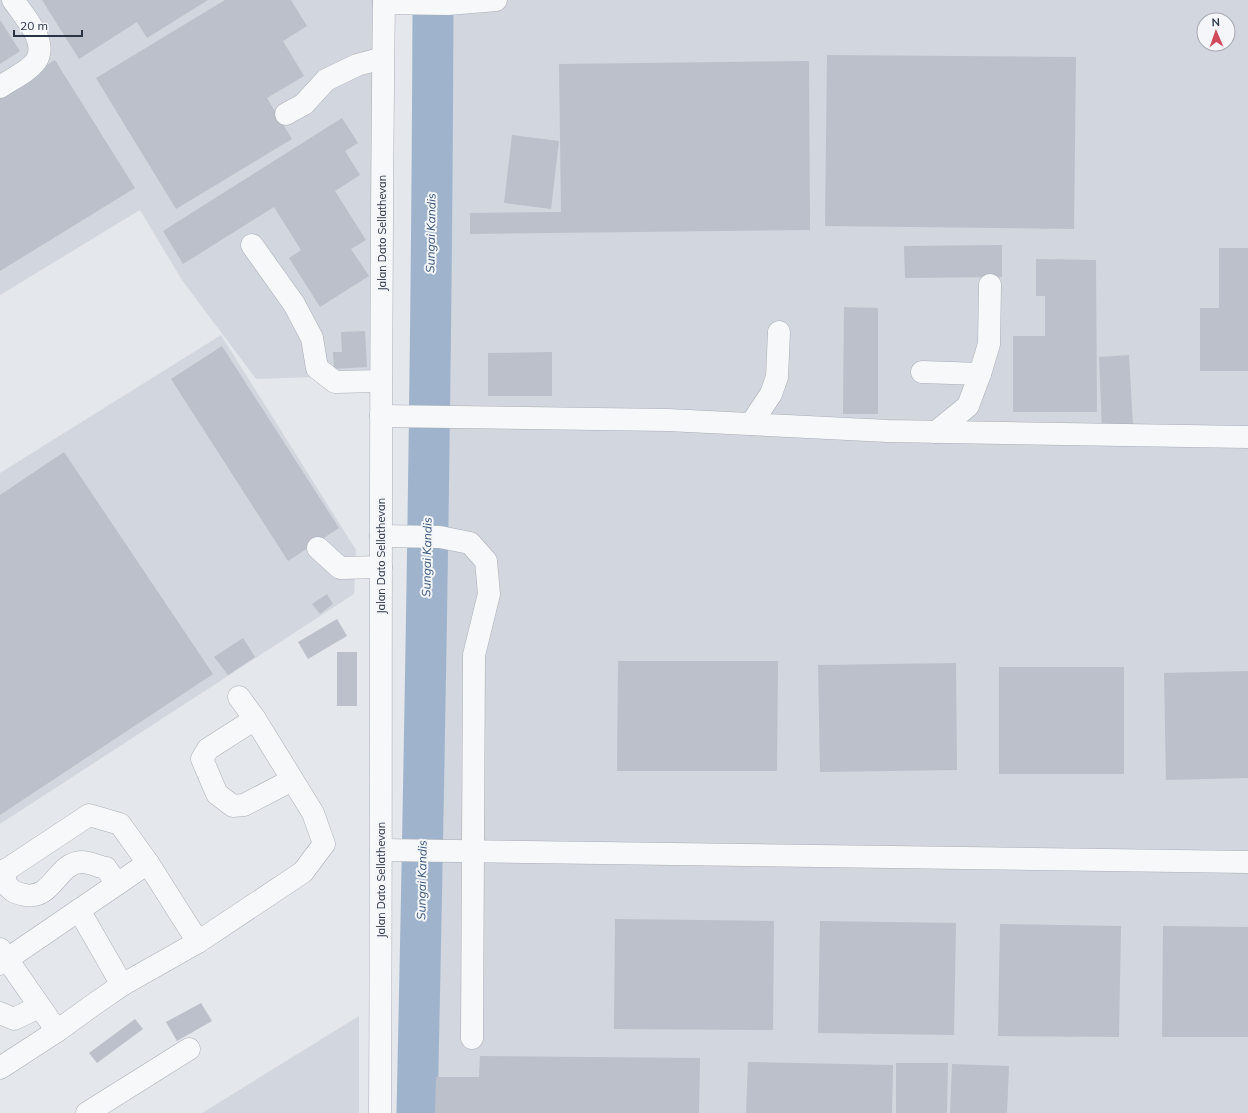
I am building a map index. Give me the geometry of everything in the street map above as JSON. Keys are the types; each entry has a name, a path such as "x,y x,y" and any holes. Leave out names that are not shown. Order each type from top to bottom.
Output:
{"street":[{"path":"0,87 26,70 36,61 39,47 39,40 36,33 13,0"},
{"path":"384,1 439,4 496,0"},
{"name":"Jalan Dato Sellathevan","path":"380,1113 382,850 381,381 384,1"},
{"path":"286,114 304,104 326,80 357,65 383,58"},
{"path":"252,245 294,304 312,338 317,368 335,382 381,381"},
{"path":"936,432 968,406 980,374 989,344 990,285"},
{"path":"752,424 771,394 777,377 779,332"},
{"path":"922,372 980,374"},
{"path":"382,416 668,420 936,432 1248,437"},
{"path":"381,536 435,536 470,543 486,561 489,594 474,655 472,1038"},
{"path":"318,548 340,568 381,567"},
{"path":"0,1068 57,1031 122,985 198,942 303,872 324,844 313,813 255,719 239,697"},
{"path":"255,719 208,749 202,759 217,794 233,806 244,805 292,780"},
{"path":"117,884 106,868 82,862 67,867 46,890 33,896 13,892 5,883 3,872 89,815 120,824 148,863 198,942"},
{"path":"382,850 1248,862"},
{"path":"57,1031 2,958 80,910 148,863"},
{"path":"80,910 122,985"},
{"path":"0,1013 14,1019 39,1007"},
{"path":"88,1113 190,1049"}],"shaded area":[{"path":"0,0 373,0 373,375 256,379 182,280 140,210 0,295"},
{"path":"443,0 1248,0 1248,1113 430,1113"},
{"path":"221,335 356,550 354,594 0,824 0,473"},
{"path":"359,1016 359,1113 202,1113"}],"building":[{"path":"42,0 208,0 147,38 137,22 79,59"},
{"path":"225,0 291,0 307,26 283,41 304,76 267,98 292,139 176,209 96,78"},
{"path":"0,20 20,51 0,64"},
{"path":"827,55 1076,57 1074,229 825,226"},
{"path":"55,60 135,188 0,271 0,94"},
{"path":"809,61 810,230 470,234 470,213 561,212 559,64"},
{"path":"342,118 358,143 345,151 360,175 335,191 366,240 351,249 369,276 320,307 289,258 301,250 274,207 183,264 163,231"},
{"path":"512,135 559,141 551,209 504,203"},
{"path":"1002,245 1002,277 905,278 904,246"},
{"path":"1219,248 1248,248 1248,371 1200,371 1200,308 1219,308"},
{"path":"1036,259 1096,260 1097,412 1013,412 1013,336 1045,336 1045,296 1036,296"},
{"path":"844,307 878,308 878,414 843,414"},
{"path":"365,331 367,367 334,369 333,352 342,352 341,332"},
{"path":"222,346 339,528 288,561 171,379"},
{"path":"552,352 552,396 488,396 488,353"},
{"path":"1129,355 1133,427 1102,429 1099,357"},
{"path":"64,452 213,674 0,815 0,495"},
{"path":"327,594 333,604 320,614 312,604"},
{"path":"337,619 347,636 308,659 298,642"},
{"path":"243,638 255,657 228,675 214,657"},
{"path":"337,652 357,652 357,706 337,706"},
{"path":"618,661 778,661 777,771 617,771"},
{"path":"956,663 957,770 820,772 818,665"},
{"path":"999,667 1124,667 1124,774 999,774"},
{"path":"1248,671 1248,778 1166,780 1164,673"},
{"path":"615,919 774,921 773,1030 614,1029"},
{"path":"820,921 956,923 954,1035 818,1033"},
{"path":"1000,924 1121,926 1119,1037 998,1036"},
{"path":"1163,926 1248,927 1248,1037 1162,1037"},
{"path":"201,1003 212,1021 177,1041 166,1022"},
{"path":"135,1019 143,1029 97,1063 89,1053"},
{"path":"480,1056 700,1058 699,1113 435,1113 436,1077 479,1077"},
{"path":"748,1062 893,1065 892,1113 746,1113"},
{"path":"896,1063 948,1063 947,1113 896,1113"},
{"path":"952,1064 1009,1066 1007,1113 950,1113"}],"waterway":[{"name":"Sungai Kandis","path":"417,1113 428,556 433,0"}]}
